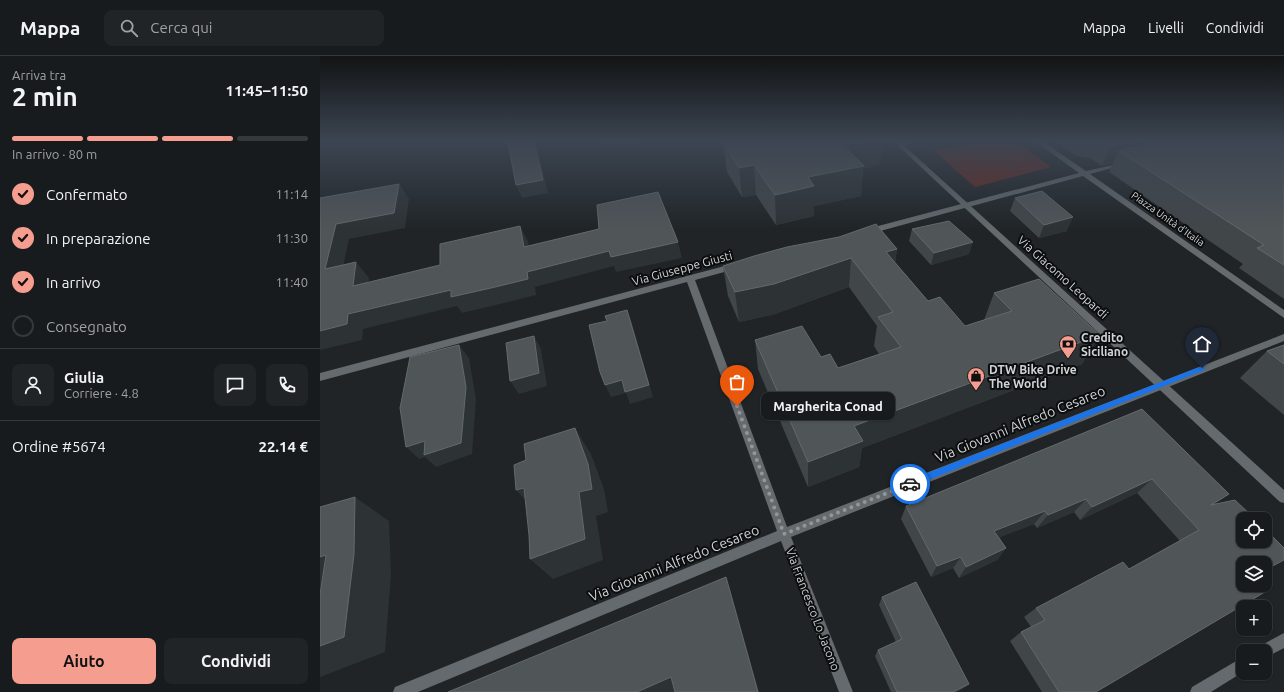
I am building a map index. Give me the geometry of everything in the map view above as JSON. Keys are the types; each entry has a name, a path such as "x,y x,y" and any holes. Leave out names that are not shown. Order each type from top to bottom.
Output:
{"street":[{"path":"929,171 966,205"},
{"name":"Piazza Unità d'Italia","path":"1080,171 1284,315"},
{"path":"859,234 1097,171"},
{"name":"Via Giacomo Leopardi","path":"966,205 1284,498"},
{"name":"Via Giuseppe Giusti","path":"320,377 744,264"},
{"name":"Via Francesco Lo Jacono","path":"690,278 784,534 846,692"},
{"name":"Via Giovanni Alfredo Cesareo","path":"400,692 784,534 1161,384 1284,337"},
{"path":"1272,647 1284,640"},
{"path":"1197,692 1236,668"}],"shaded area":[{"path":"956,171 1037,171 975,187"}],"building":[{"path":"513,171 541,171 543,180 516,185"},
{"path":"758,171 840,171 808,177 814,186 775,195"},
{"path":"1149,171 1284,171 1284,265 1257,248 1264,245"},
{"path":"399,184 394,213 336,224 325,269 356,262 353,286 440,265 440,244 520,226 524,247 599,229 597,205 658,192 678,242 611,257 609,251 527,272 528,279 491,288 451,297 451,290 348,314 347,324 320,331 320,198"},
{"path":"1042,191 1073,217 1044,225 1015,198"},
{"path":"949,221 973,242 934,253 912,229"},
{"path":"876,224 897,249 886,252 928,301 940,297 965,326 1012,311 994,293 1039,279 1100,335 854,426 863,441 808,462 755,340 802,326 821,357 830,354 838,368 901,347 878,317 893,312 851,258 774,284 735,292 723,266 787,247 839,237"},
{"path":"627,310 649,385 625,392 622,380 605,385 600,372 589,325 607,321 605,316"},
{"path":"534,336 539,373 510,381 506,343"},
{"path":"459,345 466,387 461,443 424,455 425,441 406,447 400,408 410,357"},
{"path":"1284,345 1284,364 1267,351"},
{"path":"1142,409 1229,494 1211,505 1235,500 1248,512 1236,512 1236,548 1272,548 1272,536 1284,548 1284,560 1272,566 1272,556 1236,556 1236,592 1265,592 1251,600 1236,600 1236,609 1096,692 1059,692 1021,632 1045,620 1036,608 1123,562 1129,569 1199,530 1152,479 1092,507 1086,499 1048,515 1045,511 994,531 1006,548 966,567 961,557 937,566 906,506"},
{"path":"575,428 588,464 592,489 579,492 585,539 530,559 524,488 516,490 514,465 526,460 524,444"},
{"path":"355,497 354,554 344,637 320,646 320,595 326,555 320,557 320,507"},
{"path":"726,577 758,692 675,692 671,677 637,692 448,692"},
{"path":"916,582 969,684 953,692 897,692 878,650 902,639 882,597"}],"way so far":[{"path":"737,406 784,534 910,484"}],"place":[{"name":"Credito Siciliano","path":"1068,359"},
{"name":"DTW Bike Drive The World","path":"976,391"},
{"name":"Margherita Conad","path":"737,406"}],"route":[{"path":"910,484 1202,368"}]}
